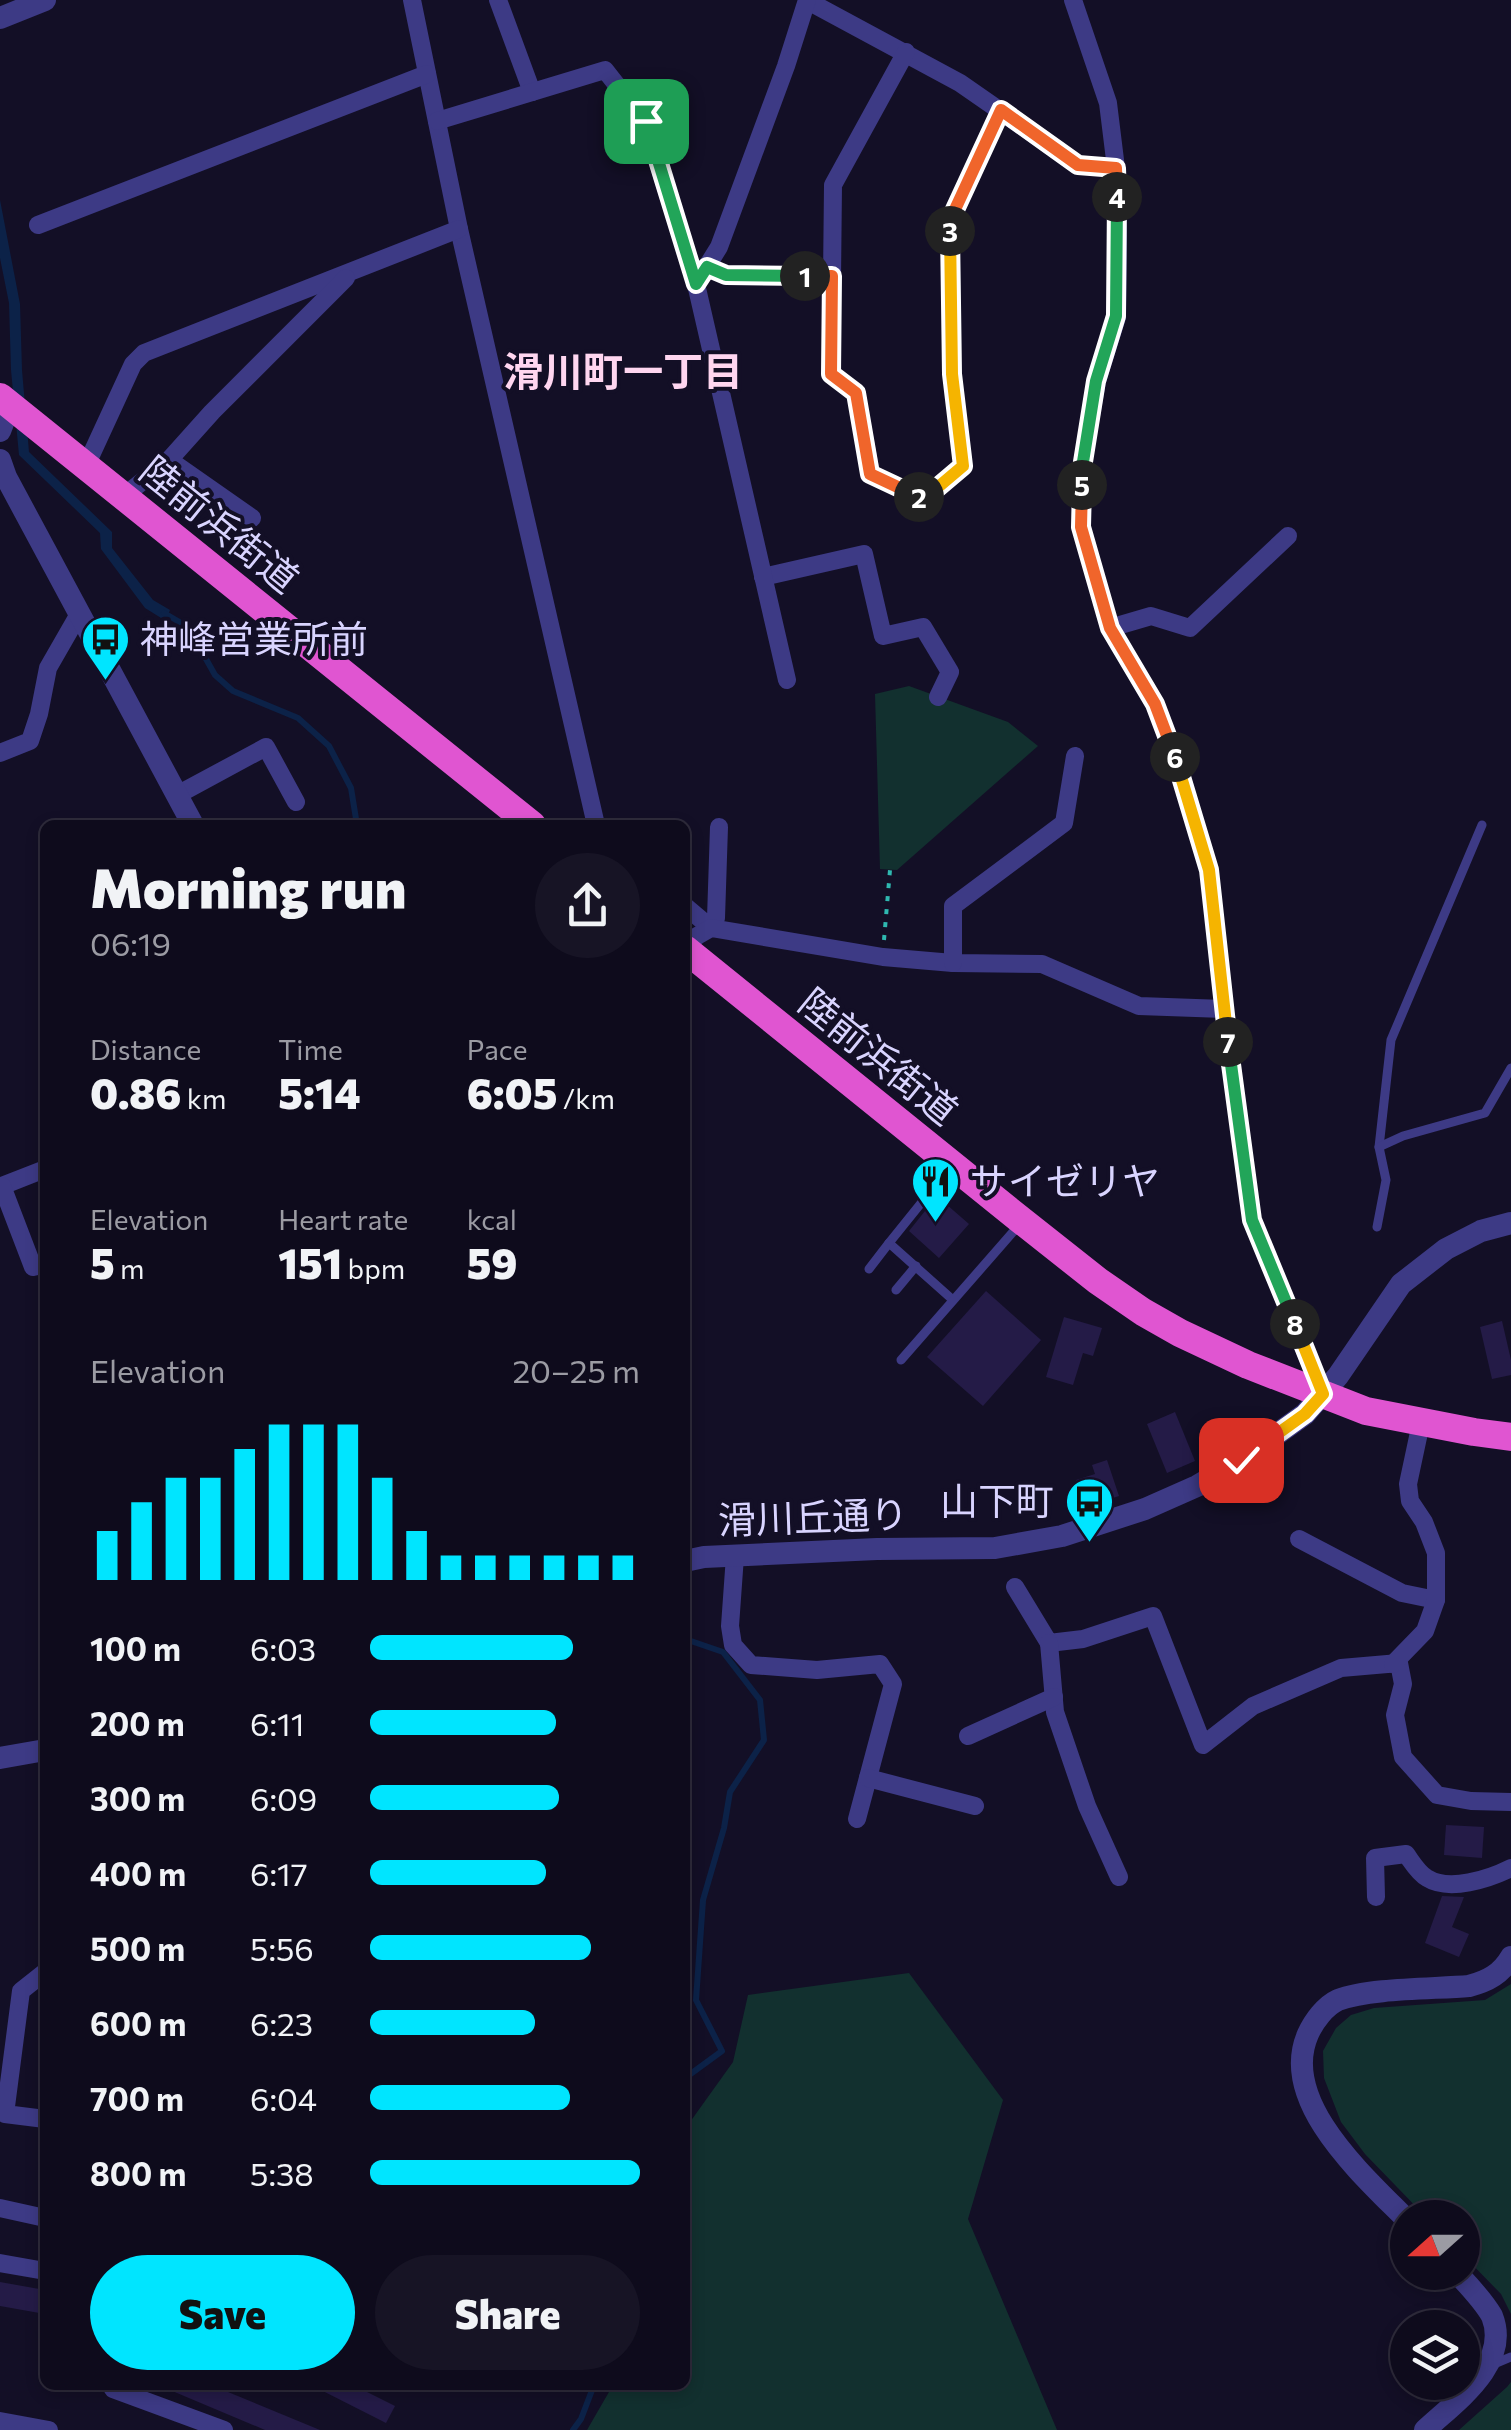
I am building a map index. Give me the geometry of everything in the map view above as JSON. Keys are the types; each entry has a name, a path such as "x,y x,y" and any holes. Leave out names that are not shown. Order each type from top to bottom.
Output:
{"highway":[{"name":"陸前浜街道","path":"5,401 526,820"},
{"name":"陸前浜街道","path":"690,952 1022,1222 1143,1312 1248,1364 1366,1411 1511,1437"}],"street":[{"path":"0,18 44,0"},
{"path":"412,0 459,229 595,820"},
{"path":"498,0 532,92"},
{"path":"696,284 718,247 808,0 960,83 1078,165 1116,168"},
{"path":"1072,0 1108,102 1116,168 1118,236 1116,316 1096,381 1082,468 1081,527 1110,628 1155,704 1199,834 1209,870 1252,1220 1323,1394"},
{"path":"906,52 833,185 831,374 856,393 870,474 924,499 963,466 952,374 952,216 1001,110"},
{"path":"437,121 605,70 646,121 696,284 787,680"},
{"path":"38,225 427,74"},
{"path":"86,466 133,364 144,353 459,229"},
{"path":"707,267 726,275 832,276"},
{"path":"124,496 170,460 212,412 352,273"},
{"path":"0,432 5,401"},
{"path":"0,460 190,820"},
{"path":"170,460 252,518"},
{"path":"1110,628 1150,616 1190,628 1288,536"},
{"path":"763,577 864,554 883,636 923,627 950,672 938,697"},
{"path":"0,753 30,741 48,668 79,614"},
{"path":"177,795 266,747 296,802"},
{"path":"952,964 953,906 1064,823 1074,756"},
{"path":"690,943 711,928 716,918 719,828"},
{"path":"690,910 711,928 883,957 952,964 1042,964 1139,1006 1224,1009"},
{"path":"40,1171 1,1186 33,1267 40,1265"},
{"name":"滑川丘通り","path":"690,1560 877,1549 994,1548 1062,1536 1145,1509 1197,1486 1305,1414 1401,1284 1446,1249 1481,1231 1511,1223"},
{"path":"1392,1664 1425,1631 1436,1600 1436,1552 1424,1522 1410,1502 1408,1484 1422,1423"},
{"path":"1300,1539 1402,1592 1436,1600"},
{"path":"734,1556 730,1626 733,1645 751,1665 817,1670 880,1664 892,1684 856,1819"},
{"path":"1015,1587 1049,1643 1055,1712 1087,1806 1119,1876"},
{"path":"1049,1643 1083,1639 1153,1616 1202,1745 1254,1706 1342,1668 1399,1664 1402,1684 1394,1716 1402,1757 1437,1794 1471,1802 1511,1802"},
{"path":"968,1736 1054,1697"},
{"path":"0,1758 40,1751"},
{"path":"868,1778 976,1806"},
{"path":"1376,1897 1376,1858 1406,1854 1423,1876 1439,1884 1484,1880 1511,1868"},
{"path":"1390,2202 1348,2159 1325,2128 1303,2083 1300,2061 1305,2040 1332,2002 1361,1994 1469,1986 1504,1969 1511,1958"},
{"path":"40,1976 21,1991 6,2114 40,2118"},
{"path":"0,2208 40,2217"},
{"path":"0,2263 40,2270"},
{"path":"1424,2430 1501,2361 1493,2318 1472,2290"},
{"path":"118,2390 224,2430"},
{"path":"3,2420 49,2430"}],"lane":[{"path":"1376,1227 1386,1180 1379,1146 1391,1040 1482,825"},
{"path":"1379,1146 1485,1113 1511,1068"},
{"path":"869,1268 922,1202"},
{"path":"901,1360 1022,1222"},
{"path":"889,1243 953,1300"},
{"path":"896,1290 916,1266"}],"path":[{"path":"883,957 890,870"}],"green space":[{"path":"909,686 1008,722 1038,746 897,870 880,869 875,694"},
{"path":"909,1973 1003,2100 968,2219 1057,2430 587,2430 610,2390 690,2390 690,2122 733,2062 748,1995"},
{"path":"1511,1984 1511,2314 1501,2294 1480,2272 1480,2200 1410,2200 1365,2154 1341,2122 1324,2078 1323,2051 1336,2028 1351,2015 1374,2008 1485,2000"},
{"path":"1511,2382 1511,2430 1459,2430 1507,2387"}],"water":[{"path":"0,200 20,304 29,452 112,532 112,548 153,600 170,610 166,621 145,608 101,549 100,533 19,455 9,303 0,258"}],"building":[{"name":"サイゼリヤ","path":"931,1191 969,1224 939,1258 909,1231 929,1206 927,1196"},
{"path":"986,1291 1041,1340 983,1406 927,1357"},
{"path":"1064,1317 1102,1328 1093,1356 1083,1353 1073,1385 1046,1377"},
{"path":"1502,1321 1511,1375 1492,1379 1480,1327"},
{"path":"1175,1412 1195,1461 1167,1473 1147,1424"},
{"path":"1107,1460 1119,1496 1085,1507 1076,1480 1095,1474 1092,1465"},
{"path":"1446,1825 1484,1827 1482,1858 1444,1855"},
{"path":"1442,1896 1464,1897 1452,1927 1469,1934 1459,1957 1425,1943"},
{"path":"0,2282 40,2289 40,2313 0,2306"},
{"path":"170,2390 223,2390 320,2430 265,2430"},
{"path":"321,2390 363,2390 395,2406 386,2423"}],"waterway":[{"path":"164,613 188,627 215,675 233,691 298,718 329,746 351,788 356,820"},
{"path":"690,1641 723,1652 760,1700 764,1740 730,1792 703,1900 696,2000 722,2051 690,2074"},
{"path":"573,2430 592,2390"}],"place":[{"name":"神峰営業所前","path":"105,682"},
{"name":"サイゼリヤ","path":"935,1224"},
{"name":"山下町","path":"1089,1544"}],"district":[{"name":"滑川町一丁目","path":"623,372"}],"route":[{"path":"646,121 696,284 707,267 726,275 832,276 831,374 856,393 870,474 924,499 963,466 952,374 952,216 1001,110 1078,165 1116,168 1116,316 1096,381 1082,468 1081,527 1110,628 1155,704 1178,764 1209,870 1252,1220 1323,1394 1305,1414 1241,1460"}]}
